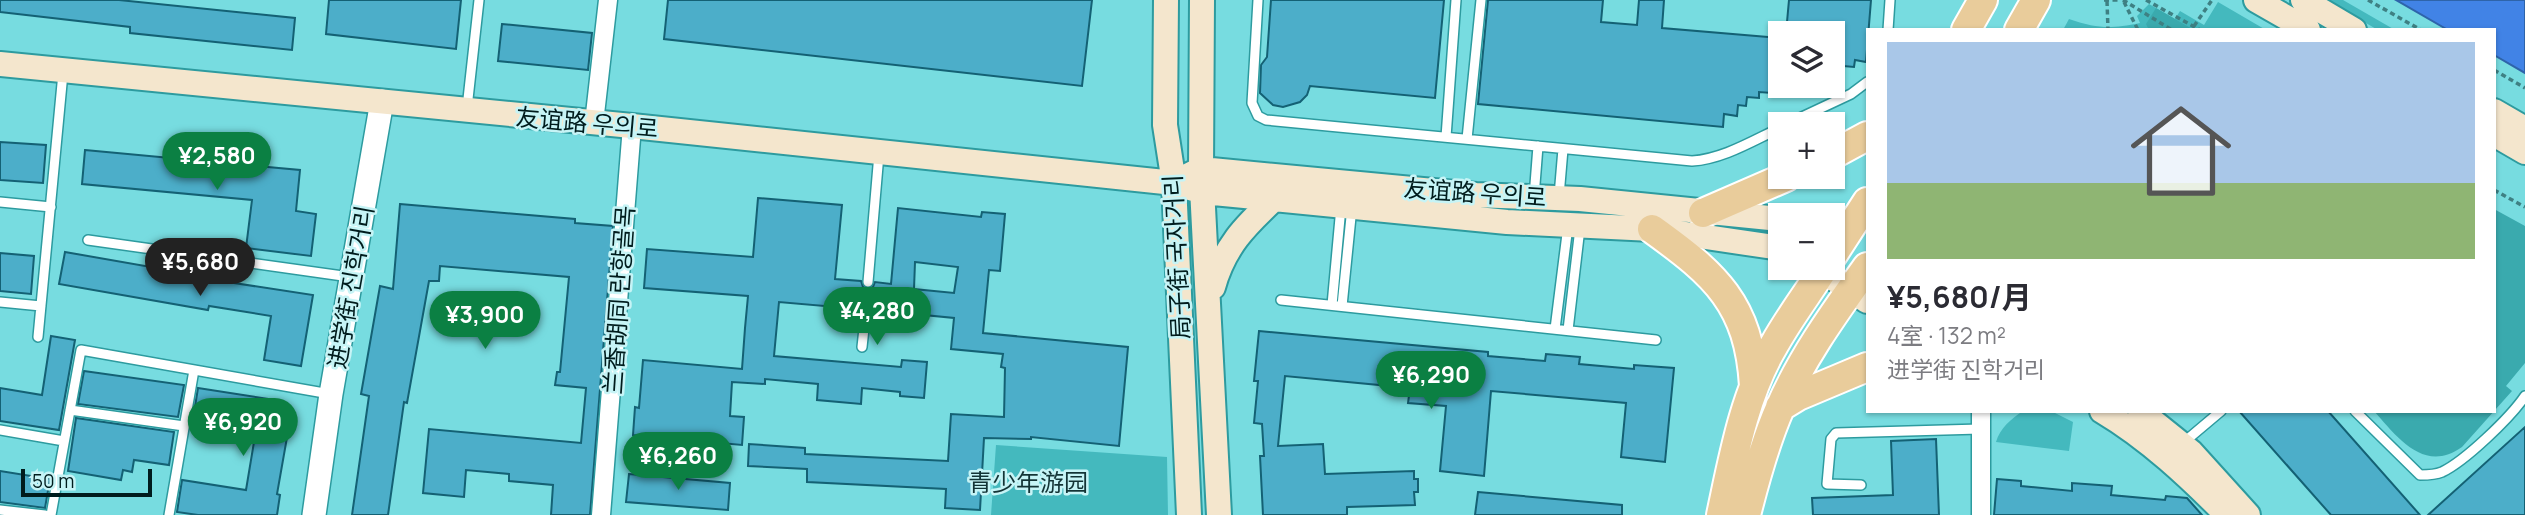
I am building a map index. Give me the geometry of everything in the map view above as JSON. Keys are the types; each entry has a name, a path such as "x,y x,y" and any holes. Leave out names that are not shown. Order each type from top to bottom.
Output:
{"main road":[{"name":"局子街 국자거리","path":"1166,0 1165,125 1174,183 1189,515"},
{"name":"局子街 국자거리","path":"1202,0 1202,181 1219,515"},
{"path":"1967,28 1983,0"},
{"path":"2020,28 2036,0"},
{"path":"2256,0 2305,28"},
{"path":"2303,0 2351,28"},
{"name":"友谊路 우의로","path":"0,64 1174,183 1202,181 1559,198 1768,218"},
{"path":"2496,112 2525,129"},
{"path":"2496,135 2525,152"},
{"path":"1845,148 1866,137"},
{"name":"友谊路 우의로","path":"1202,181 1275,199 1507,222 1653,229 1768,246"},
{"path":"1703,213 1768,185"},
{"path":"1207,304 1225,253 1247,224 1275,199"},
{"path":"1845,234 1866,203"},
{"path":"1653,229 1707,270 1721,287 1741,322 1748,342 1754,389"},
{"path":"1746,515 1762,453 1780,407 1823,329 1864,279 1845,268"},
{"path":"1721,515 1730,472 1754,389 1773,346 1815,280"},
{"path":"1780,407 1797,396 1866,367"},
{"path":"2105,413 2144,440 2180,470 2227,515"},
{"path":"2143,413 2183,443 2248,515"}],"street":[{"path":"594,123 608,0"},
{"name":"进学街 진학거리","path":"314,515 331,394 382,101"},
{"name":"兰香胡同 란향골목","path":"601,515 632,126"},
{"path":"1980,420 1981,515"}],"lane":[{"path":"467,110 479,0"},
{"path":"1258,0 1252,103 1258,116 1266,120 1692,161 1706,160 1768,133"},
{"path":"1446,137 1456,0"},
{"path":"1467,139 1481,0"},
{"path":"1888,28 1891,0"},
{"path":"38,337 63,71"},
{"path":"1813,112 1851,94 1866,83"},
{"path":"1534,197 1538,146"},
{"path":"1559,198 1563,149"},
{"path":"868,282 879,152"},
{"path":"0,202 51,207"},
{"path":"1332,305 1347,206"},
{"path":"1342,306 1347,206"},
{"path":"1555,329 1574,225"},
{"path":"1568,330 1574,225"},
{"path":"88,240 352,278"},
{"path":"1281,300 1656,340"},
{"path":"0,302 41,306"},
{"path":"862,347 866,310"},
{"path":"51,515 81,350 331,394"},
{"path":"169,515 194,370"},
{"path":"2357,413 2420,475 2430,475 2456,463 2512,415 2525,397"},
{"path":"70,410 184,426"},
{"path":"2183,443 2219,413"},
{"path":"1861,485 1827,484 1831,439 1836,433 1980,420"},
{"path":"0,430 65,441"},
{"path":"0,510 45,515"}],"path":[{"path":"2121,0 2137,28"},
{"path":"2108,28 2106,1 2121,0 2169,28"},
{"path":"2146,0 2197,28"},
{"path":"2194,26 2212,0"},
{"path":"2368,0 2417,28"},
{"path":"2496,72 2525,88"},
{"path":"2496,191 2525,207"}],"green space":[{"path":"2326,0 2343,0 2392,28 2375,28"},
{"path":"2218,2 2263,28 2064,28 2069,19 2104,27 2140,23 2137,16 2149,4 2175,19 2180,11 2204,25"},
{"path":"2020,413 2055,413 2073,422 2069,451 1996,442 2000,432"},
{"name":"青少年游园","path":"996,445 1167,457 1168,515 991,515"}],"shaded area":[{"path":"2156,8 2191,28 2148,28 2146,24"},
{"path":"2496,210 2525,226 2525,363 2506,386 2512,391 2496,409"},
{"path":"2376,413 2492,413 2462,447 2448,454 2424,454 2412,449"}],"water":[{"path":"2396,0 2525,0 2525,73 2496,56 2496,28 2445,28"}],"building":[{"path":"0,0 119,0 295,18 292,50 130,33 130,27 0,12"},
{"path":"329,0 461,0 456,49 326,34"},
{"path":"668,0 1092,0 1082,86 664,39"},
{"path":"1271,0 1444,0 1435,98 1310,86 1307,95 1300,102 1283,107 1273,105 1260,93 1261,65 1267,57"},
{"path":"1488,0 1603,0 1601,22 1637,25 1639,0 1664,0 1662,28 1768,37 1768,93 1759,92 1759,98 1747,97 1746,106 1738,105 1737,116 1724,114 1723,127 1478,104"},
{"path":"1789,0 1871,0 1869,28 1866,28 1866,62 1855,60 1854,67 1845,66 1845,21 1787,21"},
{"path":"502,24 592,33 588,70 498,61"},
{"path":"0,142 46,145 43,183 0,180"},
{"path":"85,150 300,170 296,211 316,214 311,256 246,248 252,200 82,184"},
{"path":"758,198 842,205 835,279 861,281 863,287 868,289 873,287 875,282 891,284 898,208 981,217 982,212 1005,214 1000,271 989,270 983,333 1128,347 1119,446 1031,437 984,438 980,510 945,508 946,489 807,482 807,469 748,466 749,444 805,448 805,454 948,461 951,414 1004,417 1005,368 1001,367 1003,354 951,349 954,318 873,310 871,305 866,303 859,309 779,302 774,356 901,367 902,360 927,362 924,398 900,396 900,392 862,388 861,404 817,400 818,384 765,379 765,384 732,382 730,416 744,417 742,445 633,435 635,407 639,408 643,360 742,369 748,296 644,288 647,249 753,257","holes":["915,262 958,267 954,293 914,289"]},
{"path":"400,204 575,219 575,223 613,226 590,515 551,515 553,485 509,481 509,474 466,470 464,497 423,493 429,429 581,443 586,388 555,385 557,372 560,372 569,277 440,266 439,281 429,281 407,403 404,402 388,515 352,515 369,396 361,394 380,286 393,289"},
{"path":"65,252 214,280 313,295 301,366 264,360 271,316 209,306 208,310 59,284"},
{"path":"0,253 34,256 31,294 0,291"},
{"path":"1259,331 1488,352 1488,356 1545,361 1546,354 1580,357 1579,364 1634,369 1634,365 1674,368 1665,462 1621,457 1626,403 1491,391 1484,476 1440,471 1446,406 1408,403 1410,388 1285,376 1278,446 1323,444 1325,474 1414,471 1414,479 1418,479 1418,492 1414,492 1415,505 1347,507 1347,515 1263,515 1260,456 1264,456 1262,424 1254,423 1258,381 1254,381"},
{"path":"51,336 75,340 59,430 0,421 0,388 42,395"},
{"path":"84,371 184,385 178,417 78,404"},
{"path":"198,388 269,399 268,405 292,409 277,494 280,495 277,515 198,515 177,512 182,480 246,490 257,424 194,413"},
{"path":"2241,413 2330,413 2420,515 2331,515"},
{"path":"76,418 174,432 169,465 134,460 132,472 123,470 121,480 68,471"},
{"path":"2525,427 2525,515 2428,515"},
{"path":"1936,439 1939,515 1813,515 1812,498 1893,495 1891,441"},
{"path":"0,471 50,479 45,508 0,502"},
{"path":"629,474 730,483 728,510 626,502"},
{"path":"1997,479 2021,481 2021,486 2072,491 2072,483 2112,486 2111,495 2165,500 2166,496 2187,498 2202,515 1994,515"},
{"path":"1478,492 1622,505 1622,515 1475,515"}]}
